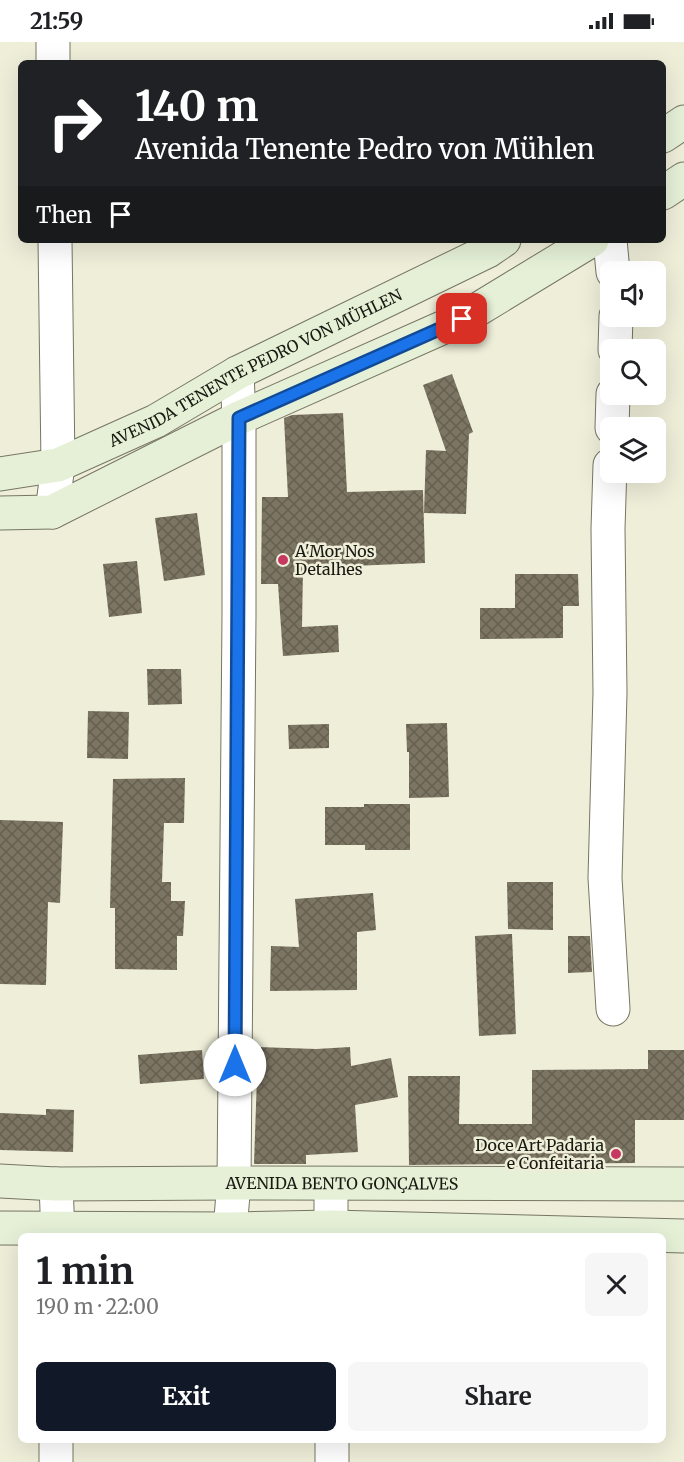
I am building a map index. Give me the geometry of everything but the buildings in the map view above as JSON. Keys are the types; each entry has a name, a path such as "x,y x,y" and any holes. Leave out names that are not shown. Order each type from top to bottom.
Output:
{"main road":[{"path":"666,134 684,122"},
{"path":"666,191 684,178"},
{"name":"AVENIDA TENENTE PEDRO VON MÜHLEN","path":"0,474 58,465 156,421 237,373 488,251 500,243"},
{"path":"0,513 52,512 239,418 462,319 587,243"},
{"name":"AVENIDA BENTO GONÇALVES","path":"0,1181 56,1184 684,1184"},
{"path":"0,1228 58,1232 230,1229 570,1233 567,1184"},
{"path":"666,1236 684,1236"}],"street":[{"path":"53,42 53,60"},
{"path":"52,512 58,465 55,243"},
{"path":"610,243 612,261"},
{"path":"230,1229 234,1183 239,418 237,373"},
{"path":"609,483 610,693 605,878 613,1009"},
{"path":"56,1184 58,1232"},
{"path":"331,1184 331,1231"},
{"path":"56,1443 56,1462"},
{"path":"332,1443 332,1462"}],"place":[{"name":"A'Mor Nos Detalhes","path":"283,560"},
{"name":"Doce Art Padaria e Confeitaria","path":"616,1154"}],"route":[{"path":"235,1065 239,418 462,319"}]}
